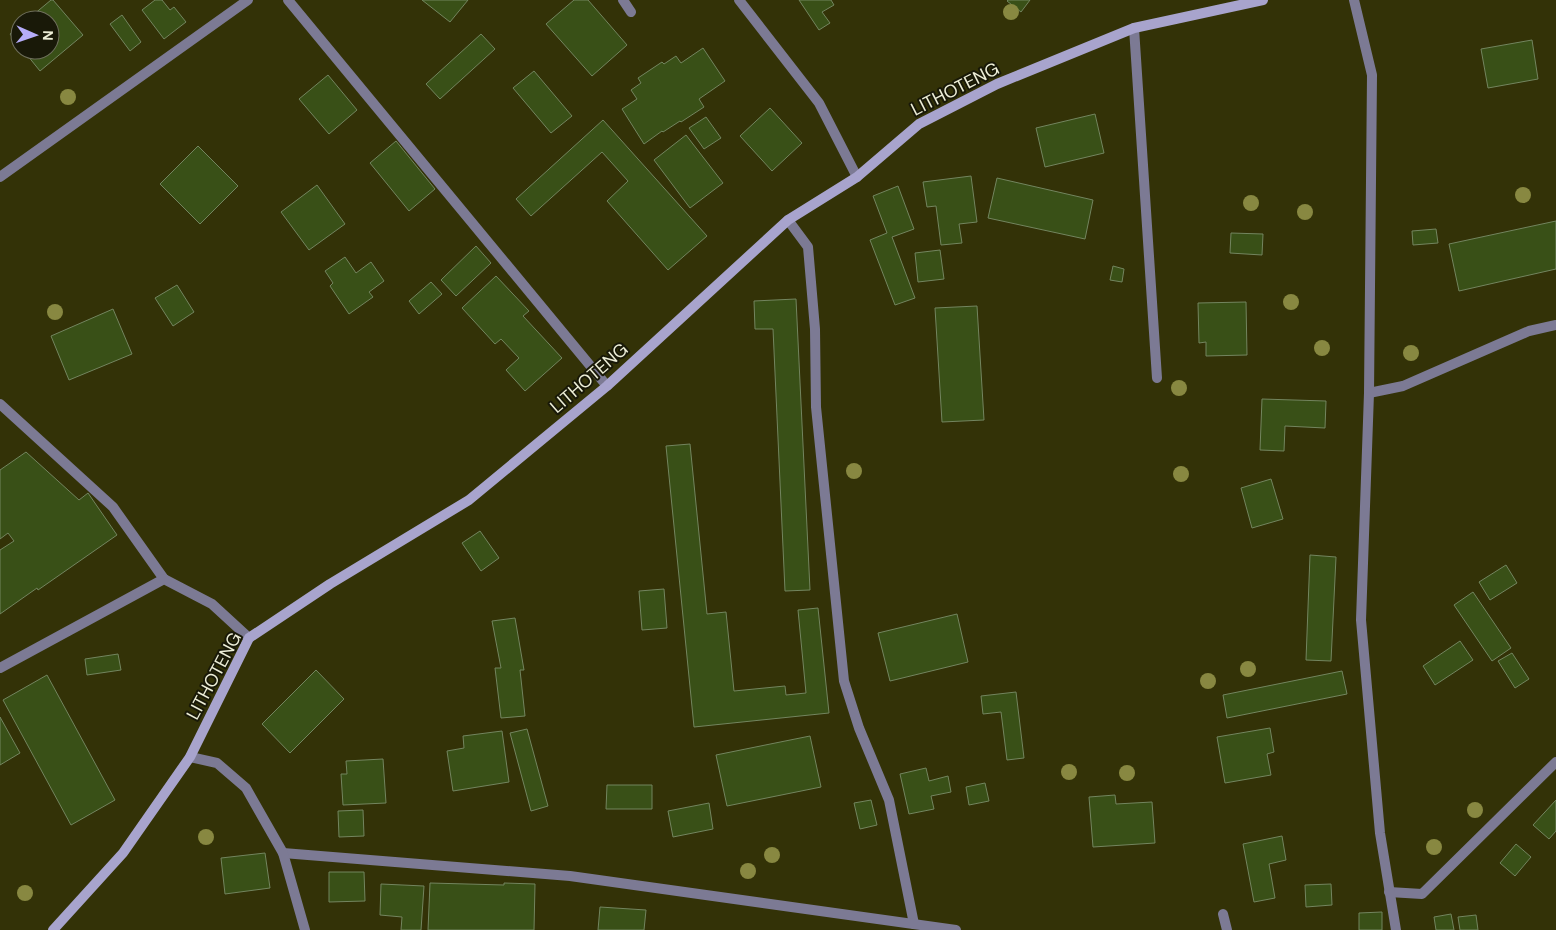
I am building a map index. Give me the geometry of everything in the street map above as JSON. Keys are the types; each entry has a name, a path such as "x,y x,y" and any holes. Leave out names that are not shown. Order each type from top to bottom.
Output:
{"main road":[{"name":"LITHOTENG","path":"53,930 123,854 190,757 249,638 330,584 469,500 607,386 788,220 857,177 919,124 997,84 1134,28 1263,0"}],"street":[{"path":"0,177 248,0"},
{"path":"288,0 607,386"},
{"path":"623,0 631,12"},
{"path":"739,0 819,103 857,177"},
{"path":"1354,0 1372,75 1369,393 1361,620 1380,833 1396,930"},
{"path":"1134,28 1157,378"},
{"path":"788,220 808,247 815,329 816,407 844,681 859,728 889,800 914,924"},
{"path":"1369,393 1403,386 1529,332 1556,325"},
{"path":"0,404 113,507 164,579 212,604 249,638"},
{"path":"0,668 164,579"},
{"path":"190,757 217,763 246,788 283,853 305,930"},
{"path":"1389,892 1422,894 1556,762"},
{"path":"283,853 570,876 956,930"},
{"path":"1223,914 1227,930"}],"building":[{"path":"53,0 83,35 60,54 60,10 39,10"},
{"path":"155,0 162,0 170,10 174,7 186,22 164,39 142,10"},
{"path":"422,0 468,0 450,22"},
{"path":"574,0 588,0 627,45 592,76 546,24"},
{"path":"799,0 831,0 834,5 822,12 830,23 819,30"},
{"path":"1008,0 1030,0 1021,12"},
{"path":"122,15 141,42 130,51 110,24"},
{"path":"481,34 495,49 440,99 426,84"},
{"path":"1532,40 1538,79 1488,88 1481,49"},
{"path":"703,48 725,81 699,99 704,107 681,122 662,131 644,144 622,109 637,99 631,90 641,83 638,78 662,62 664,64 676,56 681,63"},
{"path":"31,60 53,60 40,71"},
{"path":"534,71 572,116 551,133 513,88"},
{"path":"328,75 357,110 329,134 299,99"},
{"path":"770,108 802,143 772,171 740,136"},
{"path":"1095,114 1104,153 1045,167 1036,128"},
{"path":"706,117 721,138 704,149 689,128"},
{"path":"603,120 707,236 668,270 607,201 628,181 602,152 531,216 516,199"},
{"path":"686,135 723,183 690,208 654,160"},
{"path":"396,141 435,189 409,211 370,163"},
{"path":"198,146 238,186 200,224 160,184"},
{"path":"971,176 977,222 959,224 962,243 941,245 936,206 927,207 923,182"},
{"path":"997,178 1093,200 1085,239 988,218"},
{"path":"317,185 345,224 309,250 281,212"},
{"path":"898,186 914,229 892,237 915,298 895,305 870,240 887,233 873,196"},
{"path":"1556,221 1556,269 1459,291 1449,244"},
{"path":"1436,229 1438,243 1413,245 1412,231"},
{"path":"1231,233 1263,234 1262,255 1230,253"},
{"path":"476,246 491,263 456,296 441,280"},
{"path":"940,250 944,279 918,282 915,253"},
{"path":"345,257 356,273 371,262 384,281 369,292 373,297 349,314 330,286 333,283 325,271"},
{"path":"1113,266 1124,269 1122,282 1110,280"},
{"path":"496,276 529,311 523,316 562,358 525,391 506,370 519,358 501,339 495,344 462,308"},
{"path":"431,282 442,294 419,314 409,301"},
{"path":"177,285 194,312 173,326 155,298"},
{"path":"796,299 810,590 785,591 773,329 755,329 754,301"},
{"path":"1246,302 1247,355 1206,356 1206,342 1199,343 1198,303"},
{"path":"977,306 984,420 942,422 935,308"},
{"path":"113,309 132,354 69,380 51,336"},
{"path":"1262,399 1326,401 1325,428 1285,426 1284,451 1260,450"},
{"path":"690,444 707,614 726,612 734,691 785,686 786,695 806,693 798,610 818,608 829,713 694,727 666,446"},
{"path":"26,452 79,500 88,493 117,535 0,614 0,550 14,541 8,533 0,539 0,470"},
{"path":"1271,479 1283,519 1252,528 1241,488"},
{"path":"480,531 499,558 481,571 462,543"},
{"path":"1310,555 1336,557 1331,661 1306,660"},
{"path":"1506,565 1517,583 1490,600 1479,582"},
{"path":"664,589 667,628 642,630 639,591"},
{"path":"1473,592 1511,648 1492,661 1454,605"},
{"path":"957,614 968,662 890,681 878,633"},
{"path":"515,618 524,670 520,670 525,716 501,718 495,668 501,668 492,621"},
{"path":"1460,641 1473,660 1435,685 1423,666"},
{"path":"1512,653 1529,679 1515,688 1498,661"},
{"path":"118,654 121,670 87,675 85,659"},
{"path":"316,670 344,699 290,753 262,724"},
{"path":"1342,671 1347,694 1227,718 1223,695"},
{"path":"47,675 115,800 71,825 3,700"},
{"path":"1016,692 1024,758 1007,760 1001,712 983,714 981,696"},
{"path":"0,717 20,753 0,765"},
{"path":"1270,728 1274,752 1267,754 1271,775 1225,783 1217,737"},
{"path":"527,729 548,806 531,811 510,733"},
{"path":"502,731 509,782 453,791 447,751 464,748 463,736"},
{"path":"810,736 821,787 727,806 716,755"},
{"path":"383,759 386,803 343,805 341,774 347,774 346,761"},
{"path":"926,768 929,781 948,776 951,792 931,796 934,809 909,814 900,774"},
{"path":"985,783 989,801 969,805 966,787"},
{"path":"607,785 652,785 652,809 606,809"},
{"path":"1115,795 1116,804 1152,802 1155,843 1093,847 1089,797"},
{"path":"871,800 877,825 860,829 854,803"},
{"path":"1556,800 1556,831 1549,839 1533,825"},
{"path":"709,803 713,829 673,837 668,811"},
{"path":"363,810 364,836 339,837 338,811"},
{"path":"1282,836 1286,860 1269,864 1275,898 1254,902 1243,844"},
{"path":"1516,844 1531,857 1515,876 1500,863"},
{"path":"265,853 270,888 225,894 221,858"},
{"path":"329,872 364,872 365,901 329,902"},
{"path":"430,883 535,884 534,930 428,930"},
{"path":"381,884 424,886 421,930 401,930 402,917 380,915"},
{"path":"1331,884 1332,905 1306,907 1305,885"},
{"path":"600,907 646,910 644,930 598,930"},
{"path":"1382,912 1382,930 1359,930 1359,913"},
{"path":"1451,914 1454,930 1436,930 1434,917"},
{"path":"1476,915 1478,930 1460,930 1458,917"}]}
